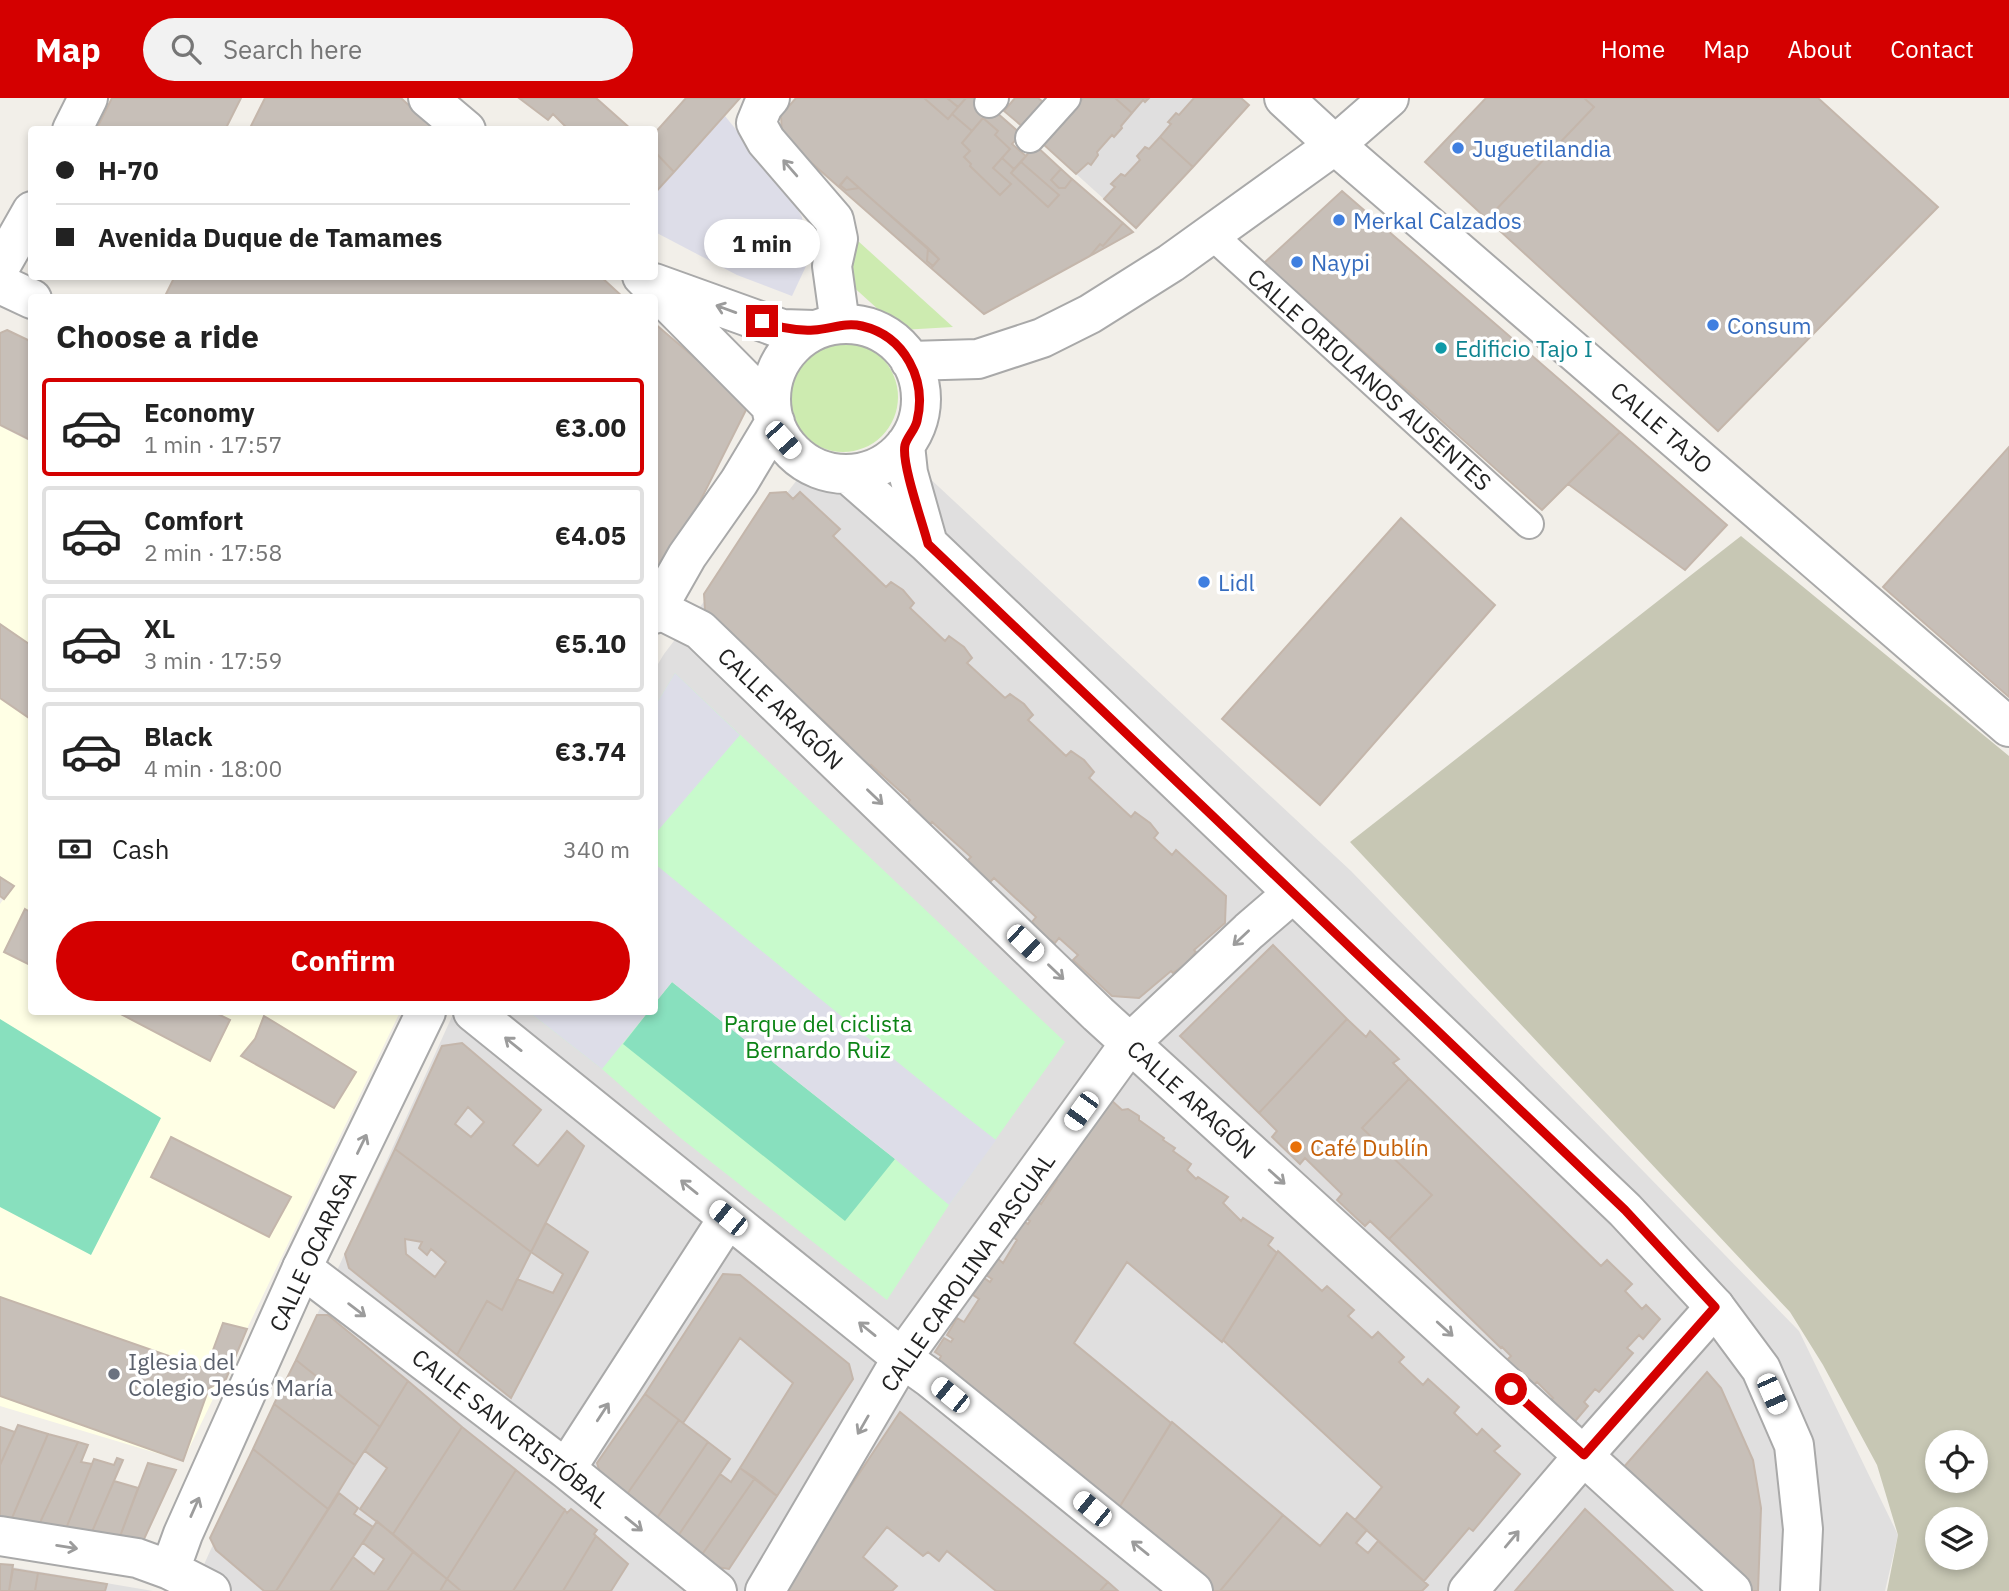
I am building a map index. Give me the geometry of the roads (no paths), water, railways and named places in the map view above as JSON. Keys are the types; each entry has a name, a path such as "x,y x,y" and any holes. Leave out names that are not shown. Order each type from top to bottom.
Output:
{"street":[{"path":"74,126 88,98"},
{"path":"428,98 461,126"},
{"path":"770,98 763,106 756,123 766,141 834,220 838,239 832,266 828,327"},
{"path":"1030,138 1066,98"},
{"name":"CALLE TAJO","path":"1283,98 2009,727"},
{"path":"910,361 978,359 1042,338 1090,314 1171,263 1335,145 1389,98"},
{"path":"0,267 28,218"},
{"name":"CALLE ORIOLANOS AUSENTES","path":"1211,234 1529,524"},
{"path":"646,280 773,414"},
{"path":"649,280 782,329 861,325 880,332 897,345 910,361 918,381 921,402 916,425 905,445 889,460 870,470 848,474 812,466 783,440 773,414 773,382 781,361 796,343 828,327"},
{"path":"0,284 28,297"},
{"path":"921,402 978,359"},
{"path":"658,607 687,556 739,482 773,414"},
{"path":"905,445 908,473 928,544"},
{"path":"739,482 796,454"},
{"path":"848,474 928,544 1625,1210 1715,1307 1760,1369 1794,1445 1803,1529 1800,1591"},
{"name":"CALLE ARAGÓN","path":"658,611 700,630 1130,1043 1732,1591"},
{"name":"CALLE CAROLINA PASCUAL","path":"765,1591 902,1358 1130,1043 1293,893"},
{"name":"CALLE OCARASA","path":"170,1570 183,1534 303,1268 425,1015"},
{"path":"478,1015 1193,1591"},
{"path":"566,1469 728,1218"},
{"name":"CALLE SAN CRISTÓBAL","path":"303,1268 566,1469 717,1591"},
{"path":"1468,1591 1715,1307"},
{"path":"0,1536 137,1558 170,1570 207,1590"}],"place":[{"name":"Juguetilandia","path":"1458,148"},
{"name":"Merkal Calzados","path":"1339,220"},
{"name":"Naypi","path":"1297,262"},
{"name":"Consum","path":"1713,325"},
{"name":"Edificio Tajo I","path":"1441,348"},
{"name":"Lidl","path":"1204,582"},
{"name":"Café Dublín","path":"1296,1147"},
{"name":"Iglesia del Colegio Jesús María","path":"114,1374"}],"park label":[{"name":"Parque del ciclista Bernardo Ruiz","path":"818,1036"}]}
